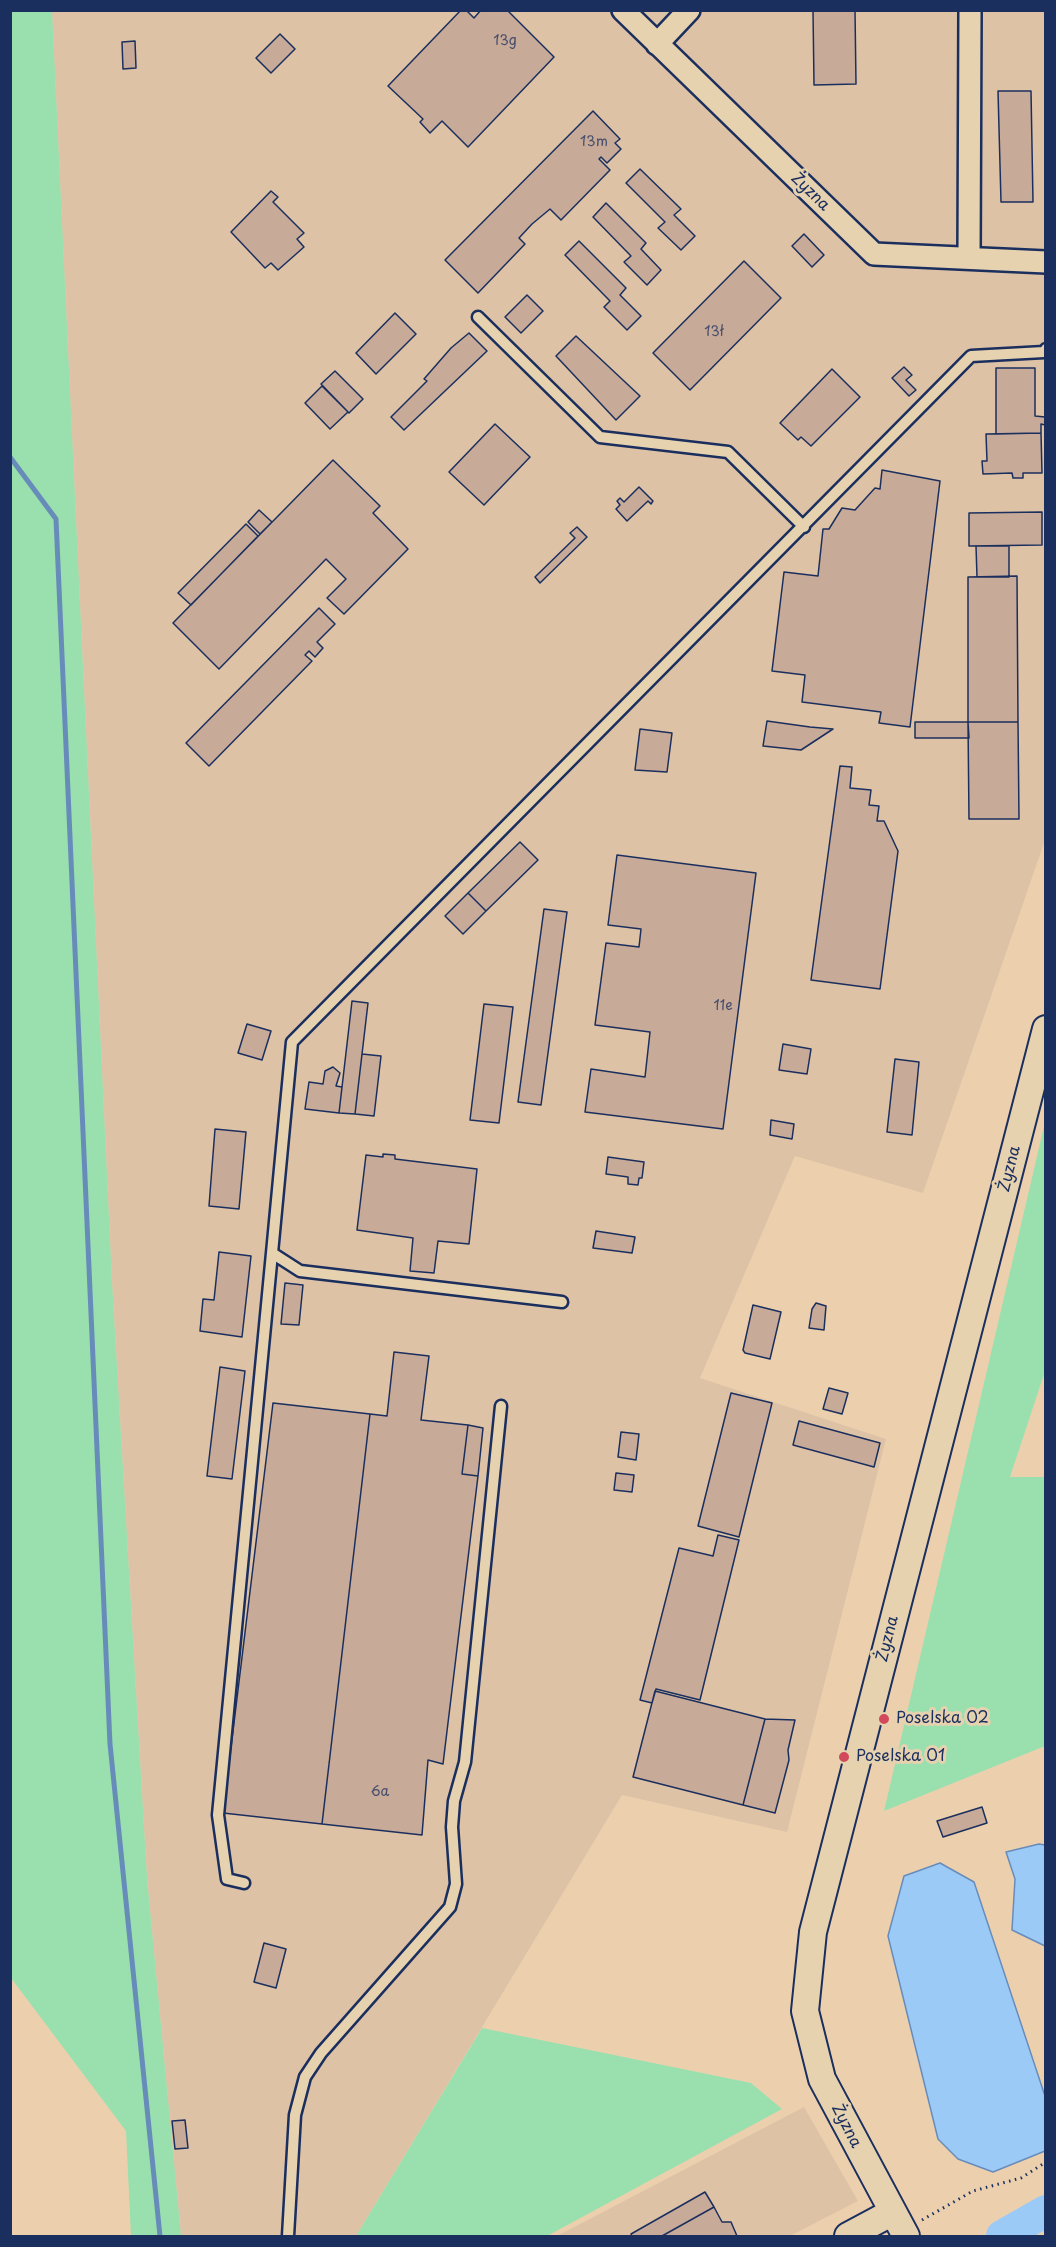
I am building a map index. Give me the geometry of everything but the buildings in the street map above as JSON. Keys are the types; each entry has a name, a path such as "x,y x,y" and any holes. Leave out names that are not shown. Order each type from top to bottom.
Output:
{"street":[{"name":"Żyzna","path":"623,10 874,254 1046,262"},
{"path":"657,44 689,10"},
{"path":"969,258 970,10"},
{"name":"Żyzna","path":"900,2226 822,2079 805,2011 813,1932 1046,1029"},
{"path":"848,2236 900,2226"}],"lane":[{"path":"478,317 600,437 728,452 804,527"},
{"path":"244,1883 227,1879 218,1815 292,1042 971,356 1044,352 1046,349"},
{"path":"272,1253 300,1271 562,1302"},
{"path":"288,2236 295,2115 305,2077 321,2053 450,1907 456,1884 452,1827 454,1801 465,1762 501,1406"}],"path":[{"path":"900,2226 973,2191 1021,2178 1046,2162"}],"shaded area":[{"path":"52,11 1045,11 1045,840 923,1193 795,1156 700,1378 886,1439 787,1832 622,1795 356,2236 181,2236 147,1878 112,1282"},
{"path":"804,2107 858,2201 790,2236 557,2236"}],"green space":[{"path":"52,10 112,1282 147,1878 181,2236 131,2236 126,2131 11,1978 10,11"},
{"path":"1045,1122 1045,1371 1010,1477 1045,1477 1045,1746 884,1811"},
{"path":"482,2028 751,2083 782,2109 547,2236 356,2236"}],"water":[{"path":"1039,1844 1045,1845 1045,1946 1012,1930 1015,1879 1006,1852"},
{"path":"940,1863 974,1882 1045,2096 1045,2151 993,2172 958,2159 938,2139 888,1936 904,1876"}],"waterway":[{"path":"10,457 56,519 110,1744 160,2236"},
{"path":"1002,2236 1046,2211"}],"place":[{"name":"Poselska 02","path":"884,1719"},
{"name":"Poselska 01","path":"844,1757"}]}
